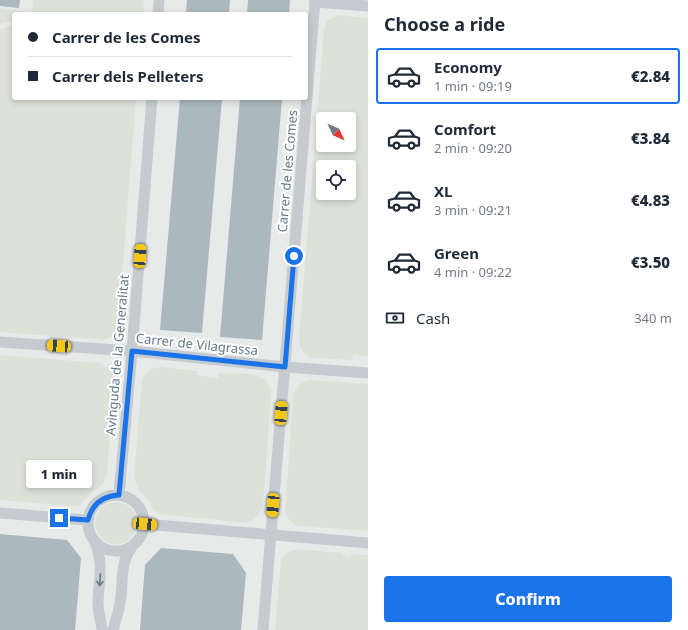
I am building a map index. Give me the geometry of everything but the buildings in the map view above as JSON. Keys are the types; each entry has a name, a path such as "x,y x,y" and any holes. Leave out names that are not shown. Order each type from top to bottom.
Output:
{"street":[{"path":"158,12 159,0"},
{"path":"315,1 368,6"},
{"name":"Carrer de les Comes","path":"308,86 315,1"},
{"name":"Avinguda de la Generalitat","path":"119,495 152,100"},
{"name":"Carrer de les Comes","path":"263,630 307,100"},
{"name":"Carrer de Vilagrassa","path":"0,342 132,351 285,367 368,373"},
{"path":"95,630 101,562 100,554 88,528 88,520 90,512 95,504 102,498 110,495 127,497 138,504 144,516 145,524 143,533 126,555 123,564 120,602 120,630"},
{"path":"0,513 88,520"},
{"path":"145,524 368,543"},
{"path":"95,542 103,548 112,551 122,551 131,548"},
{"path":"113,630 120,602"},
{"path":"98,603 102,630"}],"shaded area":[{"path":"0,0 368,0 368,630 0,630"},
{"path":"33,0 144,0 143,12 32,12"},
{"path":"0,8 29,12 12,12 12,21 0,24"},
{"path":"338,15 368,18 368,356 353,355 352,360 312,358 302,351 299,340 316,129 316,152 356,152 356,112 317,112 324,30 327,21"},
{"path":"12,26 12,100 136,100 118,327 112,336 107,339 102,340 0,332 0,29"},
{"path":"0,355 100,363 111,369 114,378 107,475 103,484 93,491 80,505 72,506 0,500"},
{"path":"161,367 197,371 197,375 218,378 219,373 252,375 260,377 266,381 270,387 271,396 263,506 257,517 246,523 159,514 152,508 148,500 138,489 134,477 142,379 150,369"},
{"path":"310,380 368,384 368,531 298,526 293,524 286,514 293,396 299,385"},
{"path":"116,502 131,508 137,523 131,538 116,544 101,538 95,523 101,508"},
{"path":"297,549 343,553 343,556 351,557 351,554 368,555 368,630 275,630 281,559 286,553"}],"route":[{"path":"59,518 88,520 90,512 95,504 102,498 110,495 119,495 132,351 285,367 294,256"}]}
